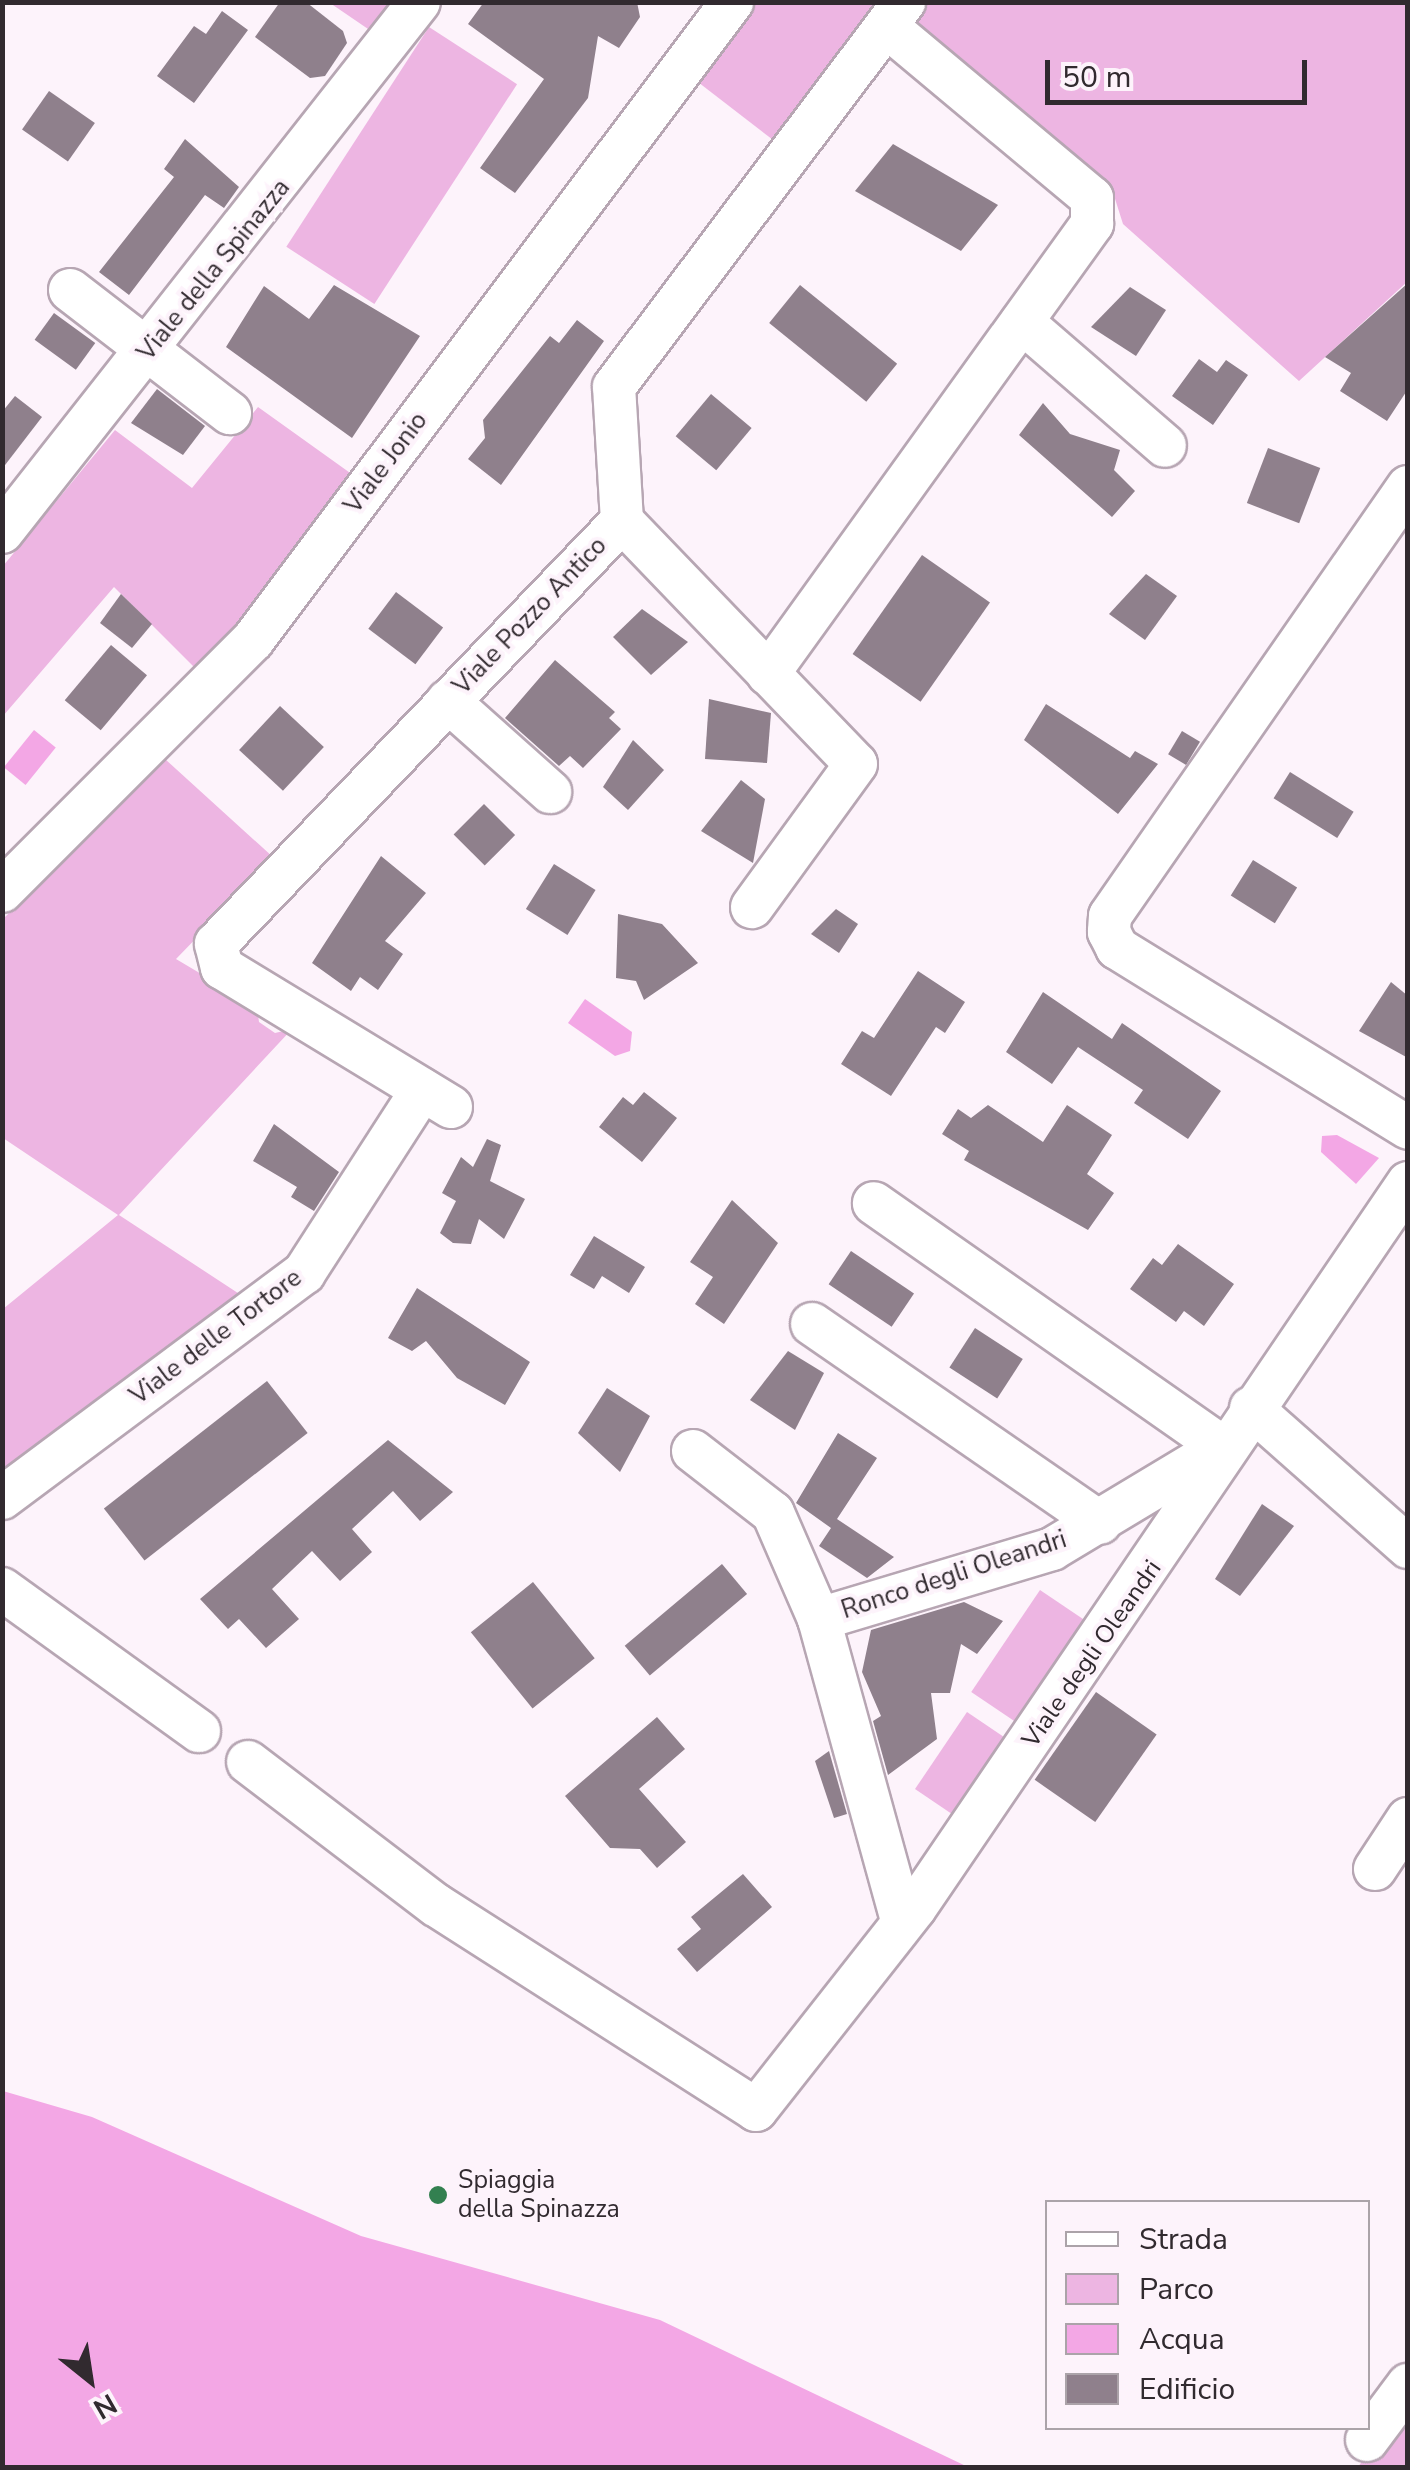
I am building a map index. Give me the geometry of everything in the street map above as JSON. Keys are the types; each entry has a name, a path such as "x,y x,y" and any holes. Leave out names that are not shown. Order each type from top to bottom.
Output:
{"street":[{"name":"Viale della Spinazza","path":"2,532 150,350 419,2"},
{"name":"Viale Jonio","path":"2,891 252,640 732,2"},
{"path":"768,674 1092,224 1092,198 895,14"},
{"name":"Viale Pozzo Antico","path":"437,1098 222,968 216,944 622,521 614,387 895,14"},
{"path":"70,290 230,412"},
{"path":"1022,322 1165,446"},
{"path":"1408,488 1110,916 1110,932 1117,948 1408,1128"},
{"path":"622,521 856,764 752,907"},
{"path":"448,701 550,792"},
{"name":"Viale delle Tortore","path":"2,1498 304,1273 437,1098"},
{"name":"Viale degli Oleandri","path":"248,1762 436,1904 756,2110 902,1921 1178,1530 1222,1447 1408,1183"},
{"path":"874,1203 1222,1447"},
{"path":"812,1324 1100,1523"},
{"path":"1251,1408 1408,1548"},
{"name":"Ronco degli Oleandri","path":"692,1451 773,1512 819,1619 1052,1548 1100,1523 1222,1447"},
{"path":"2,1589 200,1731"},
{"path":"819,1619 902,1921"},
{"path":"1375,1869 1408,1819"},
{"path":"1368,2440 1408,2385"}],"green space":[{"path":"916,2 1407,3 1407,282 1299,381 1123,224 1110,183 905,16"},
{"path":"330,3 392,3 371,31"},
{"path":"752,3 884,3 777,143 694,79"},
{"path":"429,27 517,84 374,304 286,247"},
{"path":"258,407 353,475 201,674 114,587 3,716 3,566 115,430 192,488"},
{"path":"165,759 274,858 176,959 257,1007 259,1022 275,1033 292,1029 119,1215 247,1299 3,1482 3,1309 118,1215 3,1138 3,919"},
{"path":"1040,1590 1086,1621 1017,1723 971,1692"},
{"path":"967,1712 1004,1737 952,1814 915,1789"},
{"path":"1407,2400 1407,2467 1358,2467"}],"water":[{"path":"34,730 56,748 26,785 4,767"},
{"path":"585,999 632,1032 630,1051 615,1056 568,1023"},
{"path":"1337,1135 1379,1158 1356,1184 1321,1152 1322,1136"},
{"path":"3,2091 92,2117 361,2236 660,2320 968,2467 3,2467"}],"building":[{"path":"280,2 306,2 343,31 347,43 325,76 310,78 255,37"},
{"path":"484,2 637,2 640,17 619,48 598,36 588,98 515,193 480,168 544,79 468,24"},
{"path":"222,11 248,30 194,103 157,76 194,26 206,34"},
{"path":"49,91 95,123 68,162 22,130"},
{"path":"185,139 239,187 224,208 205,195 129,295 99,272 174,177 164,169"},
{"path":"893,144 998,205 961,251 855,191"},
{"path":"1408,283 1408,389 1387,421 1340,391 1351,373 1325,357"},
{"path":"334,285 420,336 352,438 226,347 264,286 309,319"},
{"path":"800,285 897,364 866,402 769,323"},
{"path":"1130,287 1166,310 1136,356 1091,327"},
{"path":"54,313 95,343 76,370 35,340"},
{"path":"577,320 604,341 501,485 468,459 485,438 483,420 550,336 559,343"},
{"path":"1199,359 1217,372 1226,360 1248,375 1213,425 1172,396"},
{"path":"157,389 205,426 183,455 131,423"},
{"path":"711,394 752,428 716,470 676,436"},
{"path":"15,396 42,417 2,469 2,412"},
{"path":"1043,403 1070,434 1120,450 1114,470 1135,491 1112,517 1019,435"},
{"path":"1268,448 1320,468 1299,523 1247,503"},
{"path":"922,555 990,603 921,702 853,654"},
{"path":"1146,574 1177,596 1145,640 1109,614"},
{"path":"396,592 443,628 415,664 368,629"},
{"path":"121,594 152,624 132,648 100,623"},
{"path":"642,609 688,642 651,675 613,637"},
{"path":"111,645 147,675 101,730 65,700"},
{"path":"555,660 615,712 609,718 621,729 583,768 570,756 559,766 505,718"},
{"path":"709,699 771,713 767,763 705,759"},
{"path":"1046,704 1130,758 1135,751 1158,764 1118,814 1024,740"},
{"path":"280,706 324,747 283,791 239,750"},
{"path":"1182,731 1200,742 1186,765 1168,754"},
{"path":"633,740 664,770 628,810 603,787"},
{"path":"1290,772 1354,812 1337,838 1274,798"},
{"path":"741,780 765,799 753,863 701,831"},
{"path":"484,804 515,835 485,866 454,834"},
{"path":"381,856 426,893 385,941 403,954 378,990 360,977 351,991 312,963"},
{"path":"1253,860 1297,888 1275,923 1231,896"},
{"path":"554,864 596,890 567,935 526,909"},
{"path":"836,909 858,924 839,953 811,934"},
{"path":"618,914 662,924 698,963 644,1000 636,981 616,978"},
{"path":"918,971 965,1002 945,1033 936,1027 891,1096 841,1064 862,1031 874,1038"},
{"path":"1391,982 1408,996 1408,1058 1359,1031"},
{"path":"1043,992 1112,1039 1122,1023 1221,1091 1188,1139 1134,1103 1143,1090 1078,1047 1052,1084 1006,1052"},
{"path":"644,1092 677,1118 642,1162 599,1127 623,1097 633,1105"},
{"path":"988,1105 1043,1142 1067,1105 1112,1135 1087,1174 1114,1193 1088,1230 964,1160 969,1151 942,1134 958,1109 971,1118"},
{"path":"274,1124 339,1172 314,1211 291,1197 297,1187 253,1161"},
{"path":"487,1139 501,1145 490,1181 525,1199 504,1239 479,1219 471,1244 453,1243 440,1233 456,1201 442,1193 461,1157 473,1167"},
{"path":"732,1200 778,1243 724,1324 695,1304 713,1277 690,1262"},
{"path":"594,1236 645,1267 629,1293 602,1276 594,1289 570,1275"},
{"path":"1178,1244 1234,1284 1204,1326 1184,1311 1176,1322 1130,1289 1153,1258 1162,1265"},
{"path":"851,1251 914,1293 892,1327 829,1284"},
{"path":"417,1288 530,1362 505,1405 457,1378 426,1341 412,1351 388,1338"},
{"path":"975,1328 1023,1359 997,1398 949,1367"},
{"path":"788,1351 824,1373 795,1430 750,1400"},
{"path":"267,1381 308,1433 145,1560 104,1508"},
{"path":"607,1388 650,1416 620,1472 578,1433"},
{"path":"838,1433 877,1458 837,1519 894,1557 867,1578 819,1546 831,1528 796,1503"},
{"path":"388,1440 453,1492 420,1521 393,1491 352,1529 372,1552 340,1581 312,1551 272,1589 299,1619 266,1648 239,1619 228,1629 200,1599"},
{"path":"1262,1504 1294,1526 1240,1596 1215,1579"},
{"path":"722,1564 747,1594 650,1676 625,1646"},
{"path":"533,1582 595,1658 533,1709 471,1632"},
{"path":"964,1602 1003,1621 977,1654 961,1644 950,1693 931,1693 937,1739 888,1775 873,1721 881,1716 862,1672 871,1630"},
{"path":"1096,1692 1157,1734 1095,1822 1035,1780"},
{"path":"657,1717 685,1749 639,1789 686,1842 657,1868 640,1849 610,1848 565,1796"},
{"path":"829,1751 847,1814 834,1818 815,1761"},
{"path":"743,1874 772,1907 697,1972 677,1949 701,1929 691,1917"}],"place":[{"name":"Spiaggia della Spinazza","path":"438,2195"}]}
